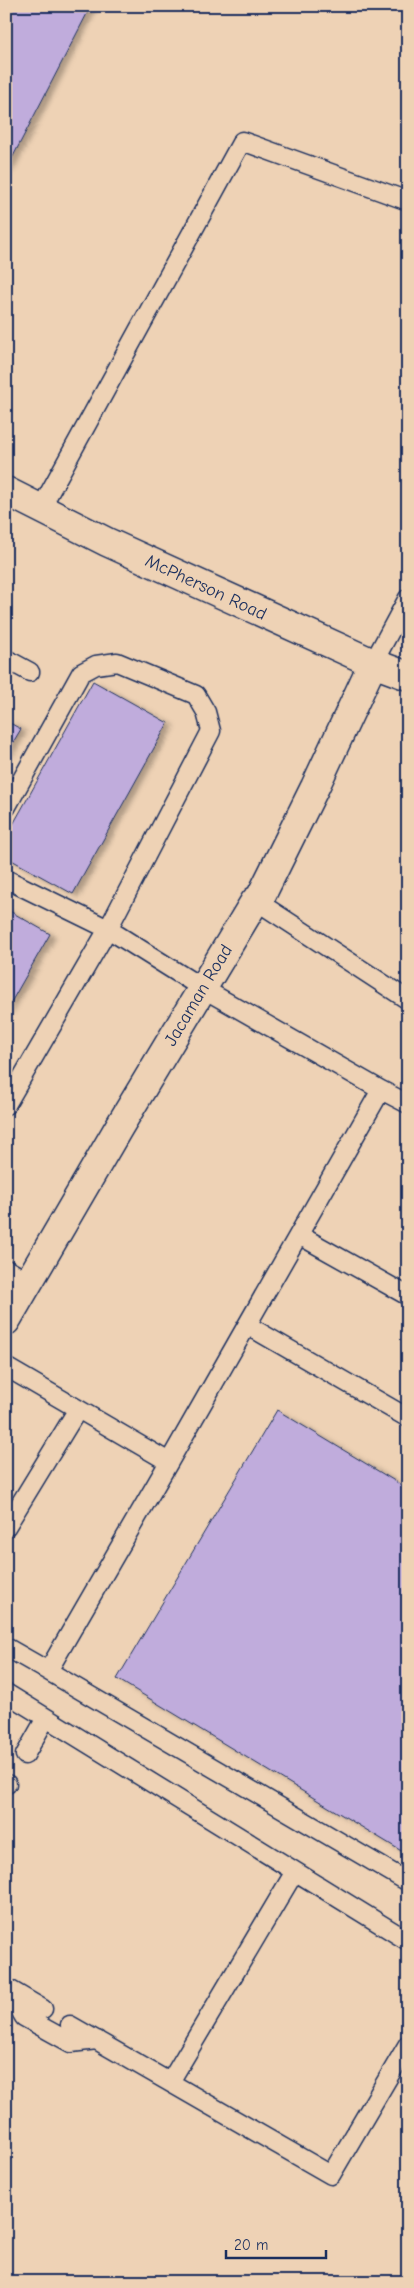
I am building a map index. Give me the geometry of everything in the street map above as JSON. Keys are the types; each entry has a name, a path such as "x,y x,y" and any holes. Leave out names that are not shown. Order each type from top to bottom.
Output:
{"main road":[{"name":"McPherson Road","path":"6,491 107,542 372,663 408,676"},
{"name":"Jacaman Road","path":"6,1321 18,1276 202,988 255,901 258,902 315,787 372,663"}],"lane":[{"path":"41,508 242,141 408,201"},
{"path":"372,663 408,598"},
{"path":"6,659 30,672"},
{"path":"6,808 81,673 96,665 117,662 196,695 206,712 211,731 108,930 6,1105"},
{"path":"6,879 108,930 202,988 408,1104"},
{"path":"258,902 408,1000"},
{"path":"48,1671 381,1090"},
{"path":"299,1235 408,1296"},
{"path":"247,1325 408,1418"},
{"path":"6,1367 169,1462"},
{"path":"6,1527 78,1409"},
{"path":"6,1647 408,1882"},
{"path":"6,1693 408,1942"},
{"path":"25,1755 46,1718"},
{"path":"170,2082 294,1873"},
{"path":"7,1988 24,2017 71,2043 97,2040"},
{"path":"7,1988 43,2009"},
{"path":"70,2025 331,2175 408,2044"}],"building":[{"path":"6,6 91,6 6,170"},
{"path":"93,681 168,723 73,894 6,857 6,837"},
{"path":"6,721 21,729 6,754"},
{"path":"6,909 50,934 6,1011"},
{"path":"277,1410 408,1489 408,1855 117,1679"}]}
